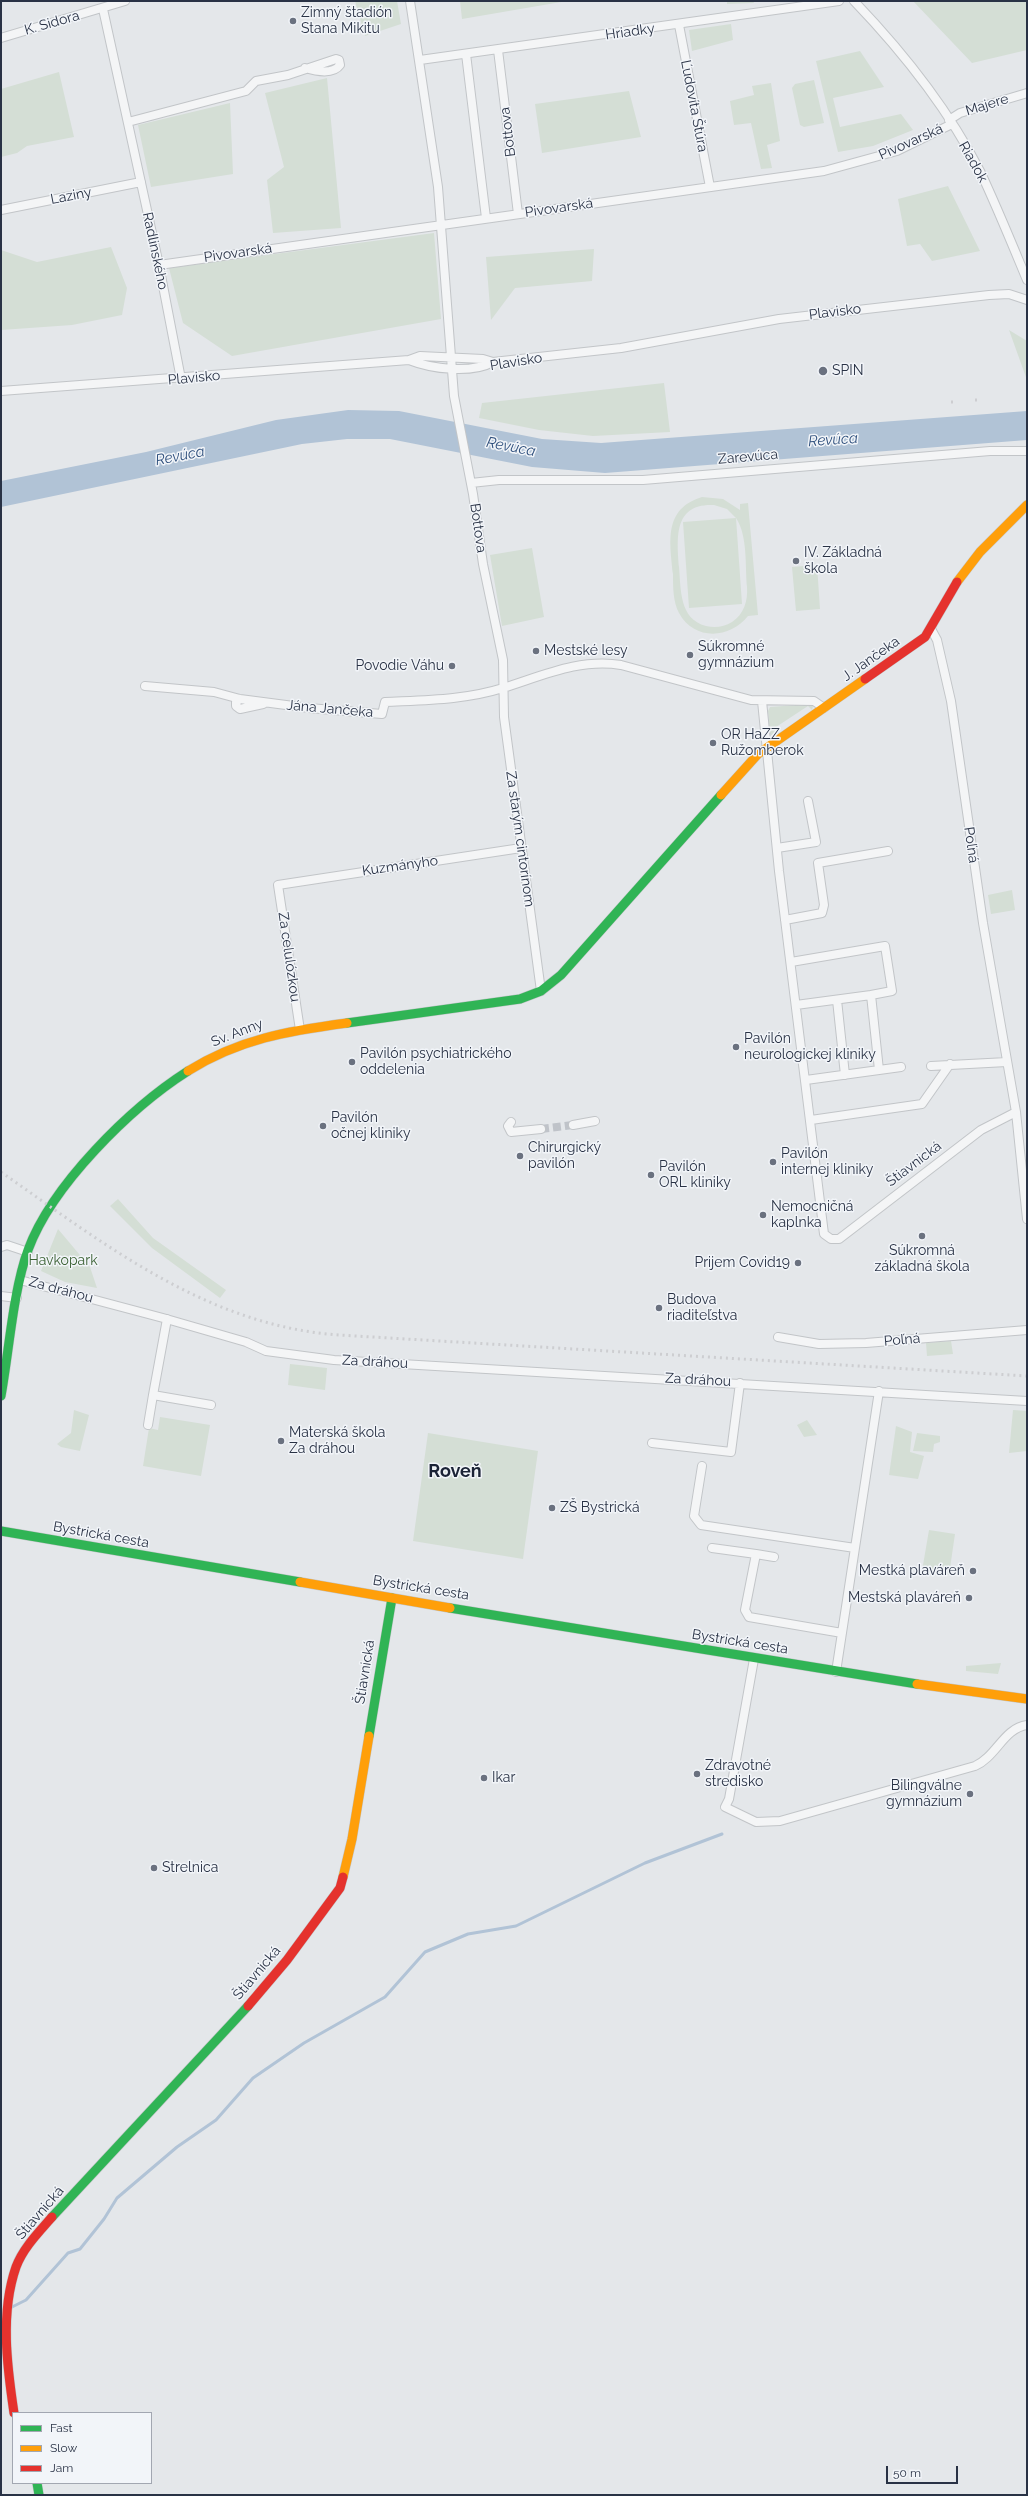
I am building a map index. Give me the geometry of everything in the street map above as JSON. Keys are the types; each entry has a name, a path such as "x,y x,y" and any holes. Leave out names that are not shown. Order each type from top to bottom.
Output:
{"street":[{"name":"K. Sidora","path":"1,38 125,1"},
{"name":"Bottova","path":"410,1 420,60 442,224 450,359 458,420 471,483 483,564 503,660 504,688"},
{"name":"Hriadky","path":"420,60 679,25 839,1"},
{"name":"Riadok","path":"854,1 885,34 950,122 979,171 1027,280"},
{"name":"Radlinského","path":"102,8 159,264 181,379"},
{"name":"Ľudovíta Štúra","path":"679,25 710,187"},
{"name":"Bottova","path":"498,50 518,214"},
{"path":"466,54 486,218"},
{"path":"128,122 246,91 256,81 305,68"},
{"name":"Majere","path":"950,122 960,113 1027,93"},
{"name":"Pivovarská","path":"159,264 824,171 882,156 950,122"},
{"name":"Laziny","path":"1,210 141,182"},
{"name":"Plavisko","path":"1,391 181,379 409,360 423,365 451,367 485,366 493,362 581,354 779,319 1000,294 1027,300"},
{"path":"409,360 420,356 450,359 483,359 493,362"},
{"name":"Zarevúca","path":"471,483 499,480 643,480 932,456 1027,451"},
{"path":"931,629 962,574 978,554 1027,505"},
{"name":"J. Jančeka","path":"541,991 577,957 745,768 767,748 908,651 931,629"},
{"name":"Poľná","path":"931,629 937,640 951,701 982,915 1016,1112 1027,1219"},
{"path":"504,688 574,666 612,663 751,700 814,701 824,708"},
{"name":"Jána Jančeka","path":"145,686 214,692 240,699 348,713 382,714 385,702 452,699 504,688"},
{"name":"Za starým cintorínom","path":"504,688 504,717 541,991"},
{"path":"762,701 785,920 811,1120 922,1104 950,1064"},
{"path":"777,848 816,842 808,801"},
{"name":"Kuzmányho","path":"278,885 521,848"},
{"path":"785,920 822,912 824,906 818,863 888,851"},
{"name":"Za celulózkou","path":"278,885 300,1030"},
{"path":"791,962 885,946 892,991 796,1005"},
{"name":"Sv. Anny","path":"28,1252 40,1223 58,1197 107,1138 155,1091 203,1061 253,1039 300,1030 520,999 541,991"},
{"path":"871,995 879,1070"},
{"path":"836,1000 846,1075"},
{"path":"931,1066 1008,1062"},
{"path":"806,1080 901,1067"},
{"name":"Štiavnická","path":"811,1120 822,1225 824,1234 831,1239 842,1237 981,1130 1016,1112"},
{"path":"511,1122 508,1126 511,1132 541,1129"},
{"path":"573,1125 595,1122"},
{"path":"1,1247 7,1245 28,1252 20,1280 1,1396"},
{"name":"Za dráhou","path":"20,1280 167,1319 246,1342 266,1351 282,1354 342,1360 1027,1401"},
{"path":"1,1296 17,1298"},
{"path":"148,1425 167,1319"},
{"name":"Poľná","path":"778,1337 819,1344 866,1343 1027,1330"},
{"name":"Za dráhou","path":"652,1443 731,1452 740,1383"},
{"path":"836,1672 879,1391"},
{"path":"153,1395 211,1405"},
{"path":"702,1468 694,1516 701,1525 855,1548"},
{"name":"Bystrická cesta","path":"1,1531 250,1575 754,1659 1027,1699"},
{"path":"712,1548 774,1557"},
{"name":"Bystrická cesta","path":"756,1554 745,1610 748,1617 842,1633"},
{"name":"Štiavnická","path":"14,2412 6,2358 8,2298 16,2266 33,2238 224,2034 287,1960 340,1888 351,1844 392,1598"},
{"path":"754,1659 730,1799 726,1808 756,1822 780,1822 976,1766 988,1758 1012,1731 1027,1725"},
{"path":"37,2484 39,2495"}],"green space":[{"path":"355,1 397,1 401,24 365,36"},
{"path":"460,1 567,1 462,19"},
{"path":"727,1 753,1 754,3 727,4"},
{"path":"913,1 1027,1 1027,50 972,63"},
{"path":"731,24 733,40 692,51 689,30"},
{"path":"860,51 884,87 833,98 840,127 901,114 913,130 873,146 838,152 816,61"},
{"path":"59,72 74,137 27,146 17,153 1,157 1,89"},
{"path":"327,78 341,228 273,233 267,180 284,167 265,93"},
{"path":"814,80 824,123 804,127 800,125 792,88 795,84"},
{"path":"771,83 780,141 767,145 772,168 761,169 751,123 734,125 730,101 754,95 752,86"},
{"path":"629,91 641,137 542,153 535,104"},
{"path":"230,103 233,174 151,187 138,125"},
{"path":"948,186 980,251 932,261 920,244 907,246 898,199"},
{"path":"434,233 441,319 232,356 183,323 169,268"},
{"path":"111,247 127,288 122,315 72,325 1,330 1,250 37,262"},
{"path":"594,249 592,281 515,288 491,320 486,257"},
{"path":"1009,330 1027,341 1027,380"},
{"path":"664,383 670,432 593,436 539,430 479,418 482,403"},
{"path":"702,497 723,499 740,510 740,504 748,503 758,615 748,616 740,624 722,633 712,634 694,629 679,613 676,604 671,550 672,528 675,518 689,502","holes":["714,505 727,509 736,518 740,525 746,561 746,602 740,615 729,624 719,627 706,626 697,622 691,617 683,602 678,556 678,534 680,524 684,516 691,510 701,506"]},
{"path":"736,518 742,604 689,608 683,522"},
{"path":"532,548 544,617 502,626 490,555"},
{"path":"817,565 820,609 796,611 792,567"},
{"path":"809,704 813,706 812,710 808,706 776,727 780,734 774,738 770,734 768,711 770,707"},
{"path":"1012,890 1015,910 991,914 988,895"},
{"path":"118,1199 153,1238 226,1290 220,1298 152,1248 110,1206"},
{"name":"Havkopark","path":"58,1229 90,1267 97,1288 65,1282 41,1271"},
{"path":"951,1341 953,1354 927,1356 926,1343"},
{"path":"290,1364 327,1368 325,1390 288,1385"},
{"path":"74,1410 89,1415 80,1451 61,1447 57,1444 71,1433"},
{"path":"1013,1410 1027,1411 1027,1451 1009,1453"},
{"path":"160,1417 210,1425 201,1476 143,1466 149,1428 158,1430"},
{"path":"807,1420 817,1435 804,1437 797,1425"},
{"path":"896,1426 912,1432 910,1452 924,1456 918,1479 889,1475"},
{"path":"428,1433 538,1451 523,1559 413,1541"},
{"path":"917,1433 940,1436 940,1442 934,1444 933,1452 913,1451"},
{"path":"929,1530 955,1534 949,1575 922,1571"},
{"path":"1001,1663 998,1674 966,1671 966,1666"}],"water":[{"name":"Revúca","path":"348,410 399,411 542,439 601,443 1027,411 1027,440 605,473 532,467 390,439 347,439 302,444 1,507 1,481 146,452 276,420"}],"waterway":[{"path":"10,2308 26,2300 68,2253 80,2249 104,2219 117,2198 177,2147 216,2120 253,2078 304,2043 385,1997 425,1952 468,1934 516,1926 645,1863 722,1834"}],"tunnel":[{"path":"541,1129 573,1125"}],"railway":[{"path":"951,402 956,402"},
{"path":"1,1172 79,1227 160,1277 202,1298 245,1316 291,1328 339,1335 1027,1376"}],"traffic: fast":[{"path":"347,1023 520,999 541,991 561,975 721,795"},
{"path":"1,1396 19,1284 28,1250 39,1225 55,1200 95,1150 142,1105 188,1071"},
{"path":"1,1531 300,1582"},
{"path":"369,1736 392,1598"},
{"path":"450,1608 917,1684"},
{"path":"52,2217 248,2006"},
{"path":"37,2484 39,2495"}],"traffic: slow":[{"path":"957,582 980,552 1027,505"},
{"path":"721,795 758,754 865,679"},
{"path":"188,1071 226,1051 264,1038 304,1029 347,1023"},
{"path":"300,1582 450,1608"},
{"path":"917,1684 1027,1699"},
{"path":"343,1877 352,1839 369,1736"}],"traffic: jam":[{"path":"865,679 925,637 957,582"},
{"path":"248,2006 287,1960 340,1888 343,1877"},
{"path":"14,2412 6,2340 6,2321 11,2285 16,2267 23,2253 52,2217"}],"place":[{"name":"Zimný štadión Stana Mikitu","path":"293,21"},
{"name":"SPIN","path":"823,371"},
{"name":"IV. Základná škola","path":"796,561"},
{"name":"Mestské lesy","path":"536,651"},
{"name":"Súkromné gymnázium","path":"690,655"},
{"name":"Povodie Váhu","path":"452,666"},
{"name":"OR HaZZ Ružomberok","path":"713,743"},
{"name":"Pavilón neurologickej kliniky","path":"736,1047"},
{"name":"Pavilón psychiatrického oddelenia","path":"352,1062"},
{"name":"Pavilón očnej kliniky","path":"323,1126"},
{"name":"Chirurgický pavilón","path":"520,1156"},
{"name":"Pavilón internej kliniky","path":"773,1162"},
{"name":"Pavilón ORL kliniky","path":"651,1175"},
{"name":"Nemocničná kaplnka","path":"763,1215"},
{"name":"Súkromná základná škola","path":"922,1236"},
{"name":"Prijem Covid19","path":"798,1263"},
{"name":"Budova riaditeľstva","path":"659,1308"},
{"name":"Materská škola Za dráhou","path":"281,1441"},
{"name":"ZŠ Bystrická","path":"552,1508"},
{"name":"Mestká plaváreň","path":"973,1571"},
{"name":"Mestská plaváreň","path":"969,1598"},
{"name":"Zdravotné stredisko","path":"697,1774"},
{"name":"Ikar","path":"484,1778"},
{"name":"Bilingválne gymnázium","path":"970,1794"},
{"name":"Strelnica","path":"154,1868"}],"district":[{"name":"Roveň","path":"455,1472"}]}
